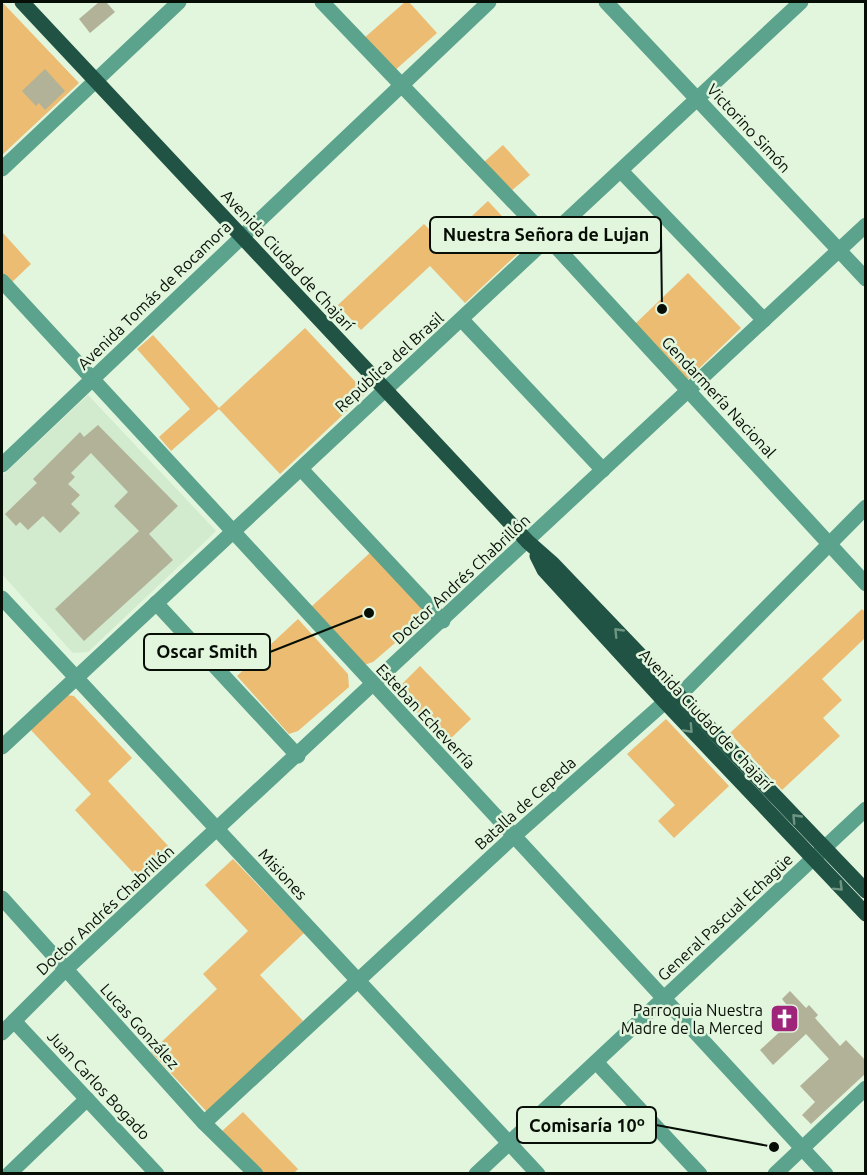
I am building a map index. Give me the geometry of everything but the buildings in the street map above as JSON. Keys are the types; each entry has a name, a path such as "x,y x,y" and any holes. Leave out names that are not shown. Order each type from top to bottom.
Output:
{"main road":[{"name":"Avenida Ciudad de Chajarí","path":"22,2 528,542 553,564 812,860 866,914"},
{"name":"Avenida Ciudad de Chajarí","path":"672,699 866,891"}],"street":[{"path":"2,169 180,2"},
{"name":"Gendarmería Nacional","path":"322,2 548,238 866,584"},
{"name":"Avenida Tomás de Rocamora","path":"2,465 92,381 240,236 489,2"},
{"name":"Victorino Simón","path":"606,2 866,279"},
{"name":"República del Brasil","path":"2,747 301,469 384,388 462,320 696,98 801,2"},
{"path":"621,171 764,320"},
{"name":"Doctor Andrés Chabrillón","path":"2,1033 65,970 298,756 866,225"},
{"name":"Esteban Echeverría","path":"4,290 92,381 826,1173"},
{"path":"462,320 603,470"},
{"path":"301,469 443,621"},
{"name":"Batalla de Cepeda","path":"204,1123 514,836 672,699 866,507"},
{"name":"Misiones","path":"2,598 538,1173"},
{"path":"156,603 298,756"},
{"name":"General Pascual Echagüe","path":"476,1173 866,809"},
{"name":"Lucas González","path":"2,898 204,1123 256,1173"},
{"name":"Juan Carlos Bogado","path":"14,1021 157,1173"},
{"path":"596,1062 700,1173"},
{"path":"775,1173 866,1088"},
{"path":"9,1173 87,1099"}],"shaded area":[{"path":"2,2 79,83 2,155"},
{"path":"405,2 409,2 437,33 393,72 363,39"},
{"path":"503,145 530,175 510,192 484,162"},
{"path":"488,201 528,244 465,303 430,266 361,330 338,305 424,224 443,243"},
{"path":"2,232 31,264 11,283 2,273"},
{"path":"688,273 741,328 687,380 634,325"},
{"path":"305,328 366,393 280,474 219,409 171,451 159,437 190,409 137,349 153,335 219,408"},
{"path":"88,395 216,531 88,652 73,653 2,574 2,476"},
{"path":"372,551 422,605 424,618 373,662 364,665 311,607"},
{"path":"862,609 865,612 865,638 822,679 842,700 823,718 840,736 782,790 730,733"},
{"path":"298,619 348,674 349,687 298,731 289,734 237,676"},
{"path":"420,666 471,719 446,743 396,690"},
{"path":"67,695 74,696 132,758 108,781 170,848 138,878 75,810 91,794 30,729"},
{"path":"666,719 729,786 674,838 658,821 675,805 627,754"},
{"path":"233,859 304,933 260,975 303,1021 207,1112 151,1052 217,989 203,974 248,931 205,885"},
{"path":"243,1112 298,1169 294,1173 264,1173 222,1131"}],"place":[{"name":"Nuestra Señora de Lujan","path":"662,309"},
{"name":"Oscar Smith","path":"369,613"},
{"name":"Parroquia Nuestra Madre de la Merced","path":"784,1019"},
{"name":"Comisaría 10º","path":"774,1147"}]}
